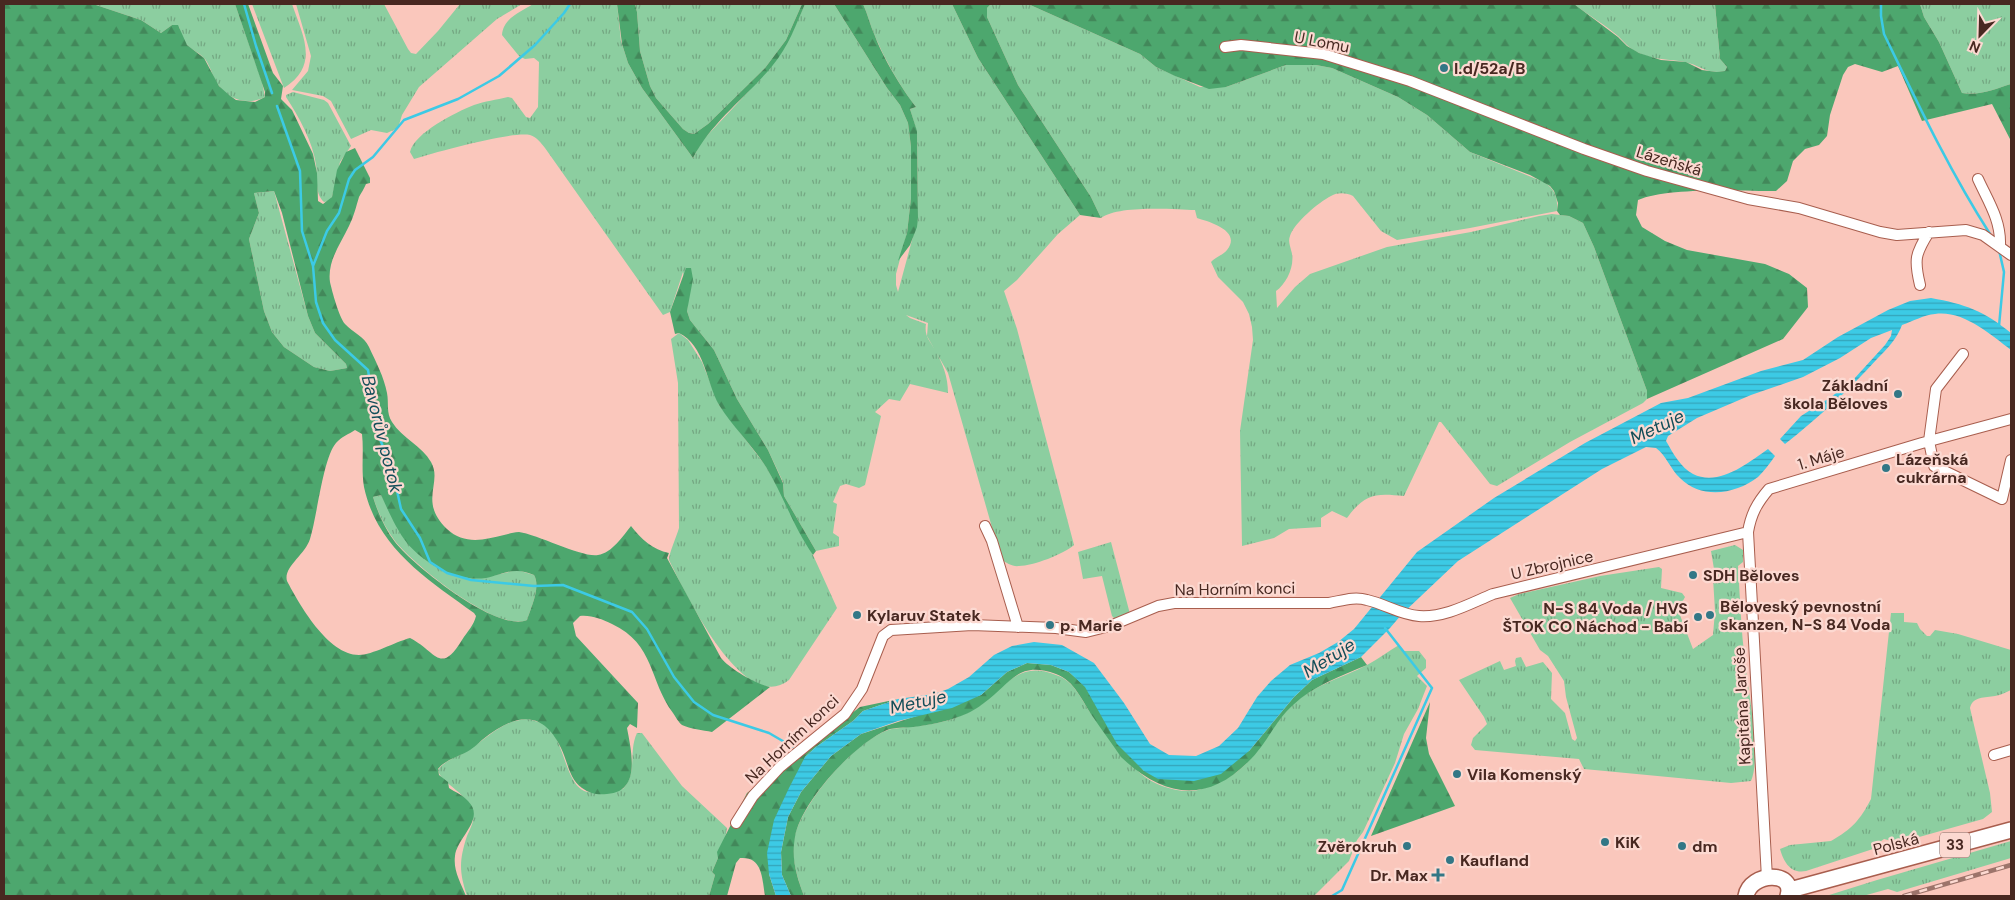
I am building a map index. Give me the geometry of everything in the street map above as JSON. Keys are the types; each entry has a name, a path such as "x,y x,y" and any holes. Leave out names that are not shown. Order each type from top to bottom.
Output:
{"main road":[{"name":"Polská","path":"1767,878 1784,880 1788,884 1789,893 2011,830"},
{"path":"1746,896 1751,884 1767,878"}],"street":[{"name":"U Lomu","path":"1225,47 1241,45 1324,54 1410,81"},
{"name":"Lázeňská","path":"1410,81 1584,149 1647,171 1748,199 1799,208 1880,232 1897,235 1966,230 1983,235 2000,245 2011,255"},
{"path":"1978,180 1996,218 2000,232 2000,245"},
{"path":"1920,286 1916,259 1917,252 1929,232"},
{"path":"1963,354 1936,389 1929,441 1934,466 2002,499 2011,460"},
{"name":"1. Máje","path":"1748,532 1751,515 1759,500 1769,489 1929,441 2011,419"},
{"path":"985,526 992,541 1018,627"},
{"name":"U Zbrojnice","path":"1366,599 1410,615 1426,616 1454,610 1493,594 1748,532"},
{"name":"Kapitána Jaroše","path":"1748,532 1767,878"},
{"name":"Na Horním konci","path":"736,823 753,796 769,777 845,714 862,689 883,636 891,630 972,625 1056,628 1086,632 1097,631 1158,606 1174,603 1328,603 1353,598 1366,599"},
{"path":"1994,755 2011,750"}],"green space":[{"path":"4,4 93,4 141,20 161,33 172,25 178,25 187,45 204,58 219,86 236,100 255,102 265,97 265,92 235,4 248,4 273,73 283,86 281,99 292,110 313,154 317,173 318,201 323,204 332,197 337,170 346,152 355,148 370,178 370,183 366,184 359,197 351,222 333,260 330,282 343,321 367,343 382,375 388,397 390,419 396,428 423,451 431,462 434,470 432,501 438,519 454,534 467,539 482,540 519,532 591,555 603,554 608,551 617,544 631,526 648,543 663,552 669,553 667,558 721,658 730,667 744,676 770,687 712,732 682,725 665,701 650,664 636,642 626,632 612,624 592,617 580,616 573,623 576,636 638,703 637,728 630,724 627,728 632,758 630,778 625,786 618,791 607,794 591,793 585,790 574,780 561,748 553,735 544,726 535,721 525,719 504,725 470,750 445,763 438,769 439,775 448,782 449,788 461,795 473,808 474,815 472,821 460,842 455,856 456,872 466,896 4,896","holes":["274,191 282,213 308,316 315,333 346,364 347,368 330,371 314,367 284,347 272,332 264,311 249,239 259,213 254,193","355,430 362,434 364,487 380,528 392,545 422,574 476,616 455,651 448,657 443,659 438,657 410,638 377,651 359,655 347,653 336,647 316,627 287,581 288,571 310,539 327,461 336,443","381,495 396,526 407,543 423,558 443,570 475,579 515,571 534,575 536,591 527,620 513,621 496,617 456,594 419,566 395,542 388,532 373,497"]},
{"path":"93,4 235,4 262,82 265,97 247,101 229,96 224,92 205,59 185,43 179,27 172,25 161,33 141,20"},
{"path":"252,4 292,4 304,39 306,49 305,60 302,70 284,88"},
{"path":"296,4 384,4 408,49 411,53 416,54 460,4 522,4 497,19 419,87 402,115 398,128 387,133 371,130 351,139 331,101 323,96 292,90 308,71 311,56"},
{"path":"533,4 617,4 621,41 628,63 642,88 693,158 702,141 748,92 792,33 805,4 834,4 887,88 900,105 908,123 911,147 911,198 907,233 896,274 898,292 918,218 917,132 910,109 916,107 883,53 863,4 952,4 978,58 1080,215 1058,234 1017,280 1004,291 1017,329 1074,545 1056,556 1025,565 1012,565 1001,559 948,373 937,353 944,371 948,393 910,384 900,401 889,399 875,412 881,416 865,485 859,488 846,484 840,486 833,502 837,504 833,533 839,537 839,546 816,551 784,496 783,482 768,450 737,399 714,350 690,320 687,311 688,300 683,272 670,312 663,315 545,148 539,140 530,135 491,139 414,159 410,152 419,138 447,118 474,105 508,97 512,98 526,117 530,118 538,107 539,62 534,58 525,59 519,56 502,35 503,29 509,20","holes":["906,315 928,323 927,336 926,324"]},
{"path":"617,4 635,4 640,51 650,86 656,98 683,129 694,134 708,124 765,68 786,40 802,4 805,4 791,36 778,58 763,77 710,132 693,158 642,88 628,63 622,44"},
{"path":"635,4 802,4 786,40 765,68 708,124 694,134 683,129 656,98 650,86 640,51"},
{"path":"834,4 863,4 883,54 916,107 910,109 917,131 917,227 910,245 898,261 907,233 911,198 911,147 908,123 900,105 887,88"},
{"path":"952,4 991,4 987,8 987,17 1018,85 1091,197 1101,218 1080,215 978,58"},
{"path":"991,4 1028,4 1140,54 1156,67 1200,87 1226,87 1286,65 1316,65 1332,68 1398,97 1427,115 1470,152 1544,182 1555,194 1557,211 1397,240 1381,231 1353,196 1342,193 1331,196 1308,213 1292,231 1289,240 1292,255 1290,273 1276,291 1277,308 1295,287 1310,274 1387,247 1471,232 1539,216 1552,214 1569,216 1583,223 1594,247 1647,391 1647,399 1497,486 1490,484 1441,422 1439,422 1404,496 1372,496 1353,510 1347,518 1332,511 1321,518 1321,527 1289,529 1274,538 1242,546 1240,431 1253,340 1249,314 1243,302 1218,277 1211,262 1227,250 1231,243 1228,233 1216,225 1197,218 1195,210 1132,209 1109,214 1101,218 1091,197 1018,85 987,17 987,8"},
{"path":"1028,4 1574,4 1627,46 1639,53 1661,60 1686,62 1702,70 1717,72 1725,71 1727,67 1720,59 1715,4 1920,4 1924,17 1939,42 1962,93 1981,93 2011,84 2011,141 1992,104 1922,121 1898,66 1882,72 1855,64 1848,67 1843,75 1830,115 1827,136 1819,145 1805,149 1793,161 1787,181 1776,191 1685,191 1638,200 1636,215 1642,227 1665,241 1687,250 1765,264 1789,274 1807,288 1808,307 1783,339 1647,399 1647,391 1594,247 1583,223 1569,216 1560,215 1557,211 1558,203 1550,186 1530,175 1470,152 1427,115 1398,97 1332,68 1316,65 1286,65 1226,87 1209,89 1175,76 1156,67 1140,54"},
{"path":"1574,4 1715,4 1720,59 1727,67 1725,71 1714,72 1690,63 1656,58 1639,53"},
{"path":"1920,4 2011,4 2011,84 1981,93 1962,93 1939,42 1924,17"},
{"path":"293,92 324,100 328,103 351,146 340,162 332,197 329,201 324,202 319,194 312,147 286,97 286,95"},
{"path":"274,191 308,316 315,333 346,364 347,368 330,371 314,367 284,347 272,332 264,311 249,239 259,213 254,193"},
{"path":"686,268 691,268 693,279 687,311 690,320 714,350 737,399 768,450 783,483 784,496 816,551 813,555 800,534 766,467 719,405 704,365 694,346 687,338 679,333 675,334 670,312"},
{"path":"679,333 688,340 702,362 719,405 765,465 813,555 837,608 789,680 771,687 753,681 735,666 717,645 701,621 669,560 679,528 678,383 671,339"},
{"path":"381,495 407,542 419,553 487,577 517,570 534,575 536,591 527,620 513,621 496,616 477,607 456,594 419,565 395,541 385,525 373,497"},
{"path":"1111,542 1130,614 1115,619 1112,616 1102,576 1083,579 1078,552"},
{"path":"1735,545 1743,550 1743,562 1738,566 1744,650 1755,740 1754,770 1751,781 1731,783 1584,769 1579,759 1475,750 1471,745 1473,738 1487,724 1459,680 1500,661 1504,670 1516,666 1516,658 1521,657 1526,667 1543,662 1552,673 1551,699 1565,713 1572,739 1575,741 1577,738 1566,697 1564,681 1548,656 1540,650 1510,598 1519,594 1600,576 1659,567 1662,569 1661,588 1682,593 1685,597 1678,610 1693,649 1713,635 1715,611 1713,578 1717,577 1717,569 1714,569 1711,551"},
{"path":"1891,613 1904,613 1904,622 1917,623 1927,636 1930,636 1935,630 1958,634 2011,650 2011,690 1997,696 1977,699 1970,708 1990,793 1992,812 1983,819 1905,841 1896,842 1884,839 1880,842 1879,847 1806,871 1796,871 1786,863 1780,849 1790,845 1831,841 1855,823 1871,799"},
{"path":"1399,645 1404,651 1419,651 1426,660 1426,668 1417,676 1427,686 1418,709 1404,734 1395,763 1363,832 1357,840 1349,861 1314,896 804,896 794,859 795,835 800,821 809,806 832,774 860,747 888,730 943,722 956,718 978,707 1018,675 1035,671 1063,678 1073,686 1099,725 1140,773 1151,781 1164,786 1178,790 1193,791 1211,786 1239,770 1258,750 1282,715 1301,697 1367,665"},
{"path":"1361,657 1367,665 1309,692 1287,711 1248,762 1232,776 1216,785 1200,790 1168,787 1136,770 1121,757 1078,692 1068,681 1063,677 1043,670 1023,672 976,709 937,723 887,730 860,748 845,761 818,791 799,823 795,837 794,860 804,896 791,896 782,875 781,852 788,817 801,792 831,756 861,734 981,695 1007,672 1027,663 1051,665 1069,672 1086,687 1101,713 1144,771 1249,751 1294,697 1312,680"},
{"path":"898,699 863,711 853,721 805,757 769,874 776,896 765,896 762,876 757,865 748,858 740,858 736,863 727,896 709,896 715,875 712,872 718,858 717,852 747,793 860,707"},
{"path":"1430,702 1426,738 1429,754 1455,806 1371,836"},
{"path":"528,719 546,725 552,732 574,782 580,789 588,792 623,789 628,782 632,769 634,740 637,733 642,733 682,786 727,828 725,839 712,872 715,875 709,896 467,896 462,880 461,859 464,844 473,822 471,809 462,796 444,780 438,770 445,763 466,752 511,722"},
{"path":"2011,841 2011,858 1897,892 1888,889 1863,896 1826,896 1877,880"}],"water":[{"name":"Metuje","path":"1931,298 1964,306 1992,319 2011,333 2011,350 1976,324 1966,319 1945,314 1931,315 1902,325 1891,343 1855,382 1785,444 1780,439 1801,416 1853,380 1885,345 1891,336 1892,330 1871,338 1840,358 1803,377 1751,395 1697,418 1668,436 1666,441 1681,464 1693,474 1713,478 1733,472 1768,449 1775,456 1760,475 1749,483 1729,491 1719,492 1698,490 1689,485 1677,475 1656,448 1646,447 1602,469 1458,561 1402,614 1361,657 1312,680 1294,697 1249,751 1221,774 1194,781 1158,779 1144,771 1117,744 1085,687 1069,672 1051,665 1027,663 1007,672 981,695 952,708 898,721 861,734 831,756 801,792 788,817 781,852 782,875 791,896 776,896 769,874 767,853 774,820 789,788 805,757 853,721 863,711 898,699 934,694 948,689 969,677 994,655 1012,646 1034,642 1062,645 1094,663 1124,703 1150,744 1169,755 1196,756 1219,746 1238,728 1257,697 1271,681 1290,665 1319,653 1338,642 1354,629 1417,552 1494,498 1585,443 1661,403 1688,398 1761,371 1803,360 1838,337 1888,310 1910,301"}],"waterway":[{"path":"244,4 272,93"},
{"name":"Bavorův potok","path":"570,4 535,45 499,76 458,99 404,120 373,157 355,170 349,179 339,213 327,231 313,266 316,302 323,323 335,340 368,370 379,436 394,477 401,509 420,538 430,562 447,573 471,580 534,586 563,585 632,612 647,629 674,677 694,702 713,715 769,733 793,747"},
{"path":"1881,4 1884,34 1947,161 1990,234"},
{"path":"277,106 300,171 302,231 313,266"},
{"path":"1999,250 2004,272 1999,326"},
{"path":"1332,896 1342,890 1432,688 1385,628"}],"railway":[{"path":"1904,896 2011,865"}],"place":[{"name":"I.d/52a/B","path":"1444,68"},
{"name":"Základní škola Běloves","path":"1898,394"},
{"name":"Lázeňská cukrárna","path":"1886,468"},
{"name":"SDH Běloves","path":"1693,575"},
{"name":"Kylaruv Statek","path":"857,615"},
{"name":"Běloveský pevnostní skanzen, N-S 84 Voda","path":"1710,615"},
{"name":"N-S 84 Voda / HVS ŠTOK CO Náchod - Babí","path":"1698,617"},
{"name":"p. Marie","path":"1050,625"},
{"name":"Vila Komenský","path":"1457,774"},
{"name":"KiK","path":"1605,842"},
{"name":"Zvěrokruh","path":"1407,846"},
{"name":"dm","path":"1682,846"},
{"name":"Kaufland","path":"1450,860"},
{"name":"Dr. Max","path":"1438,875"}]}
